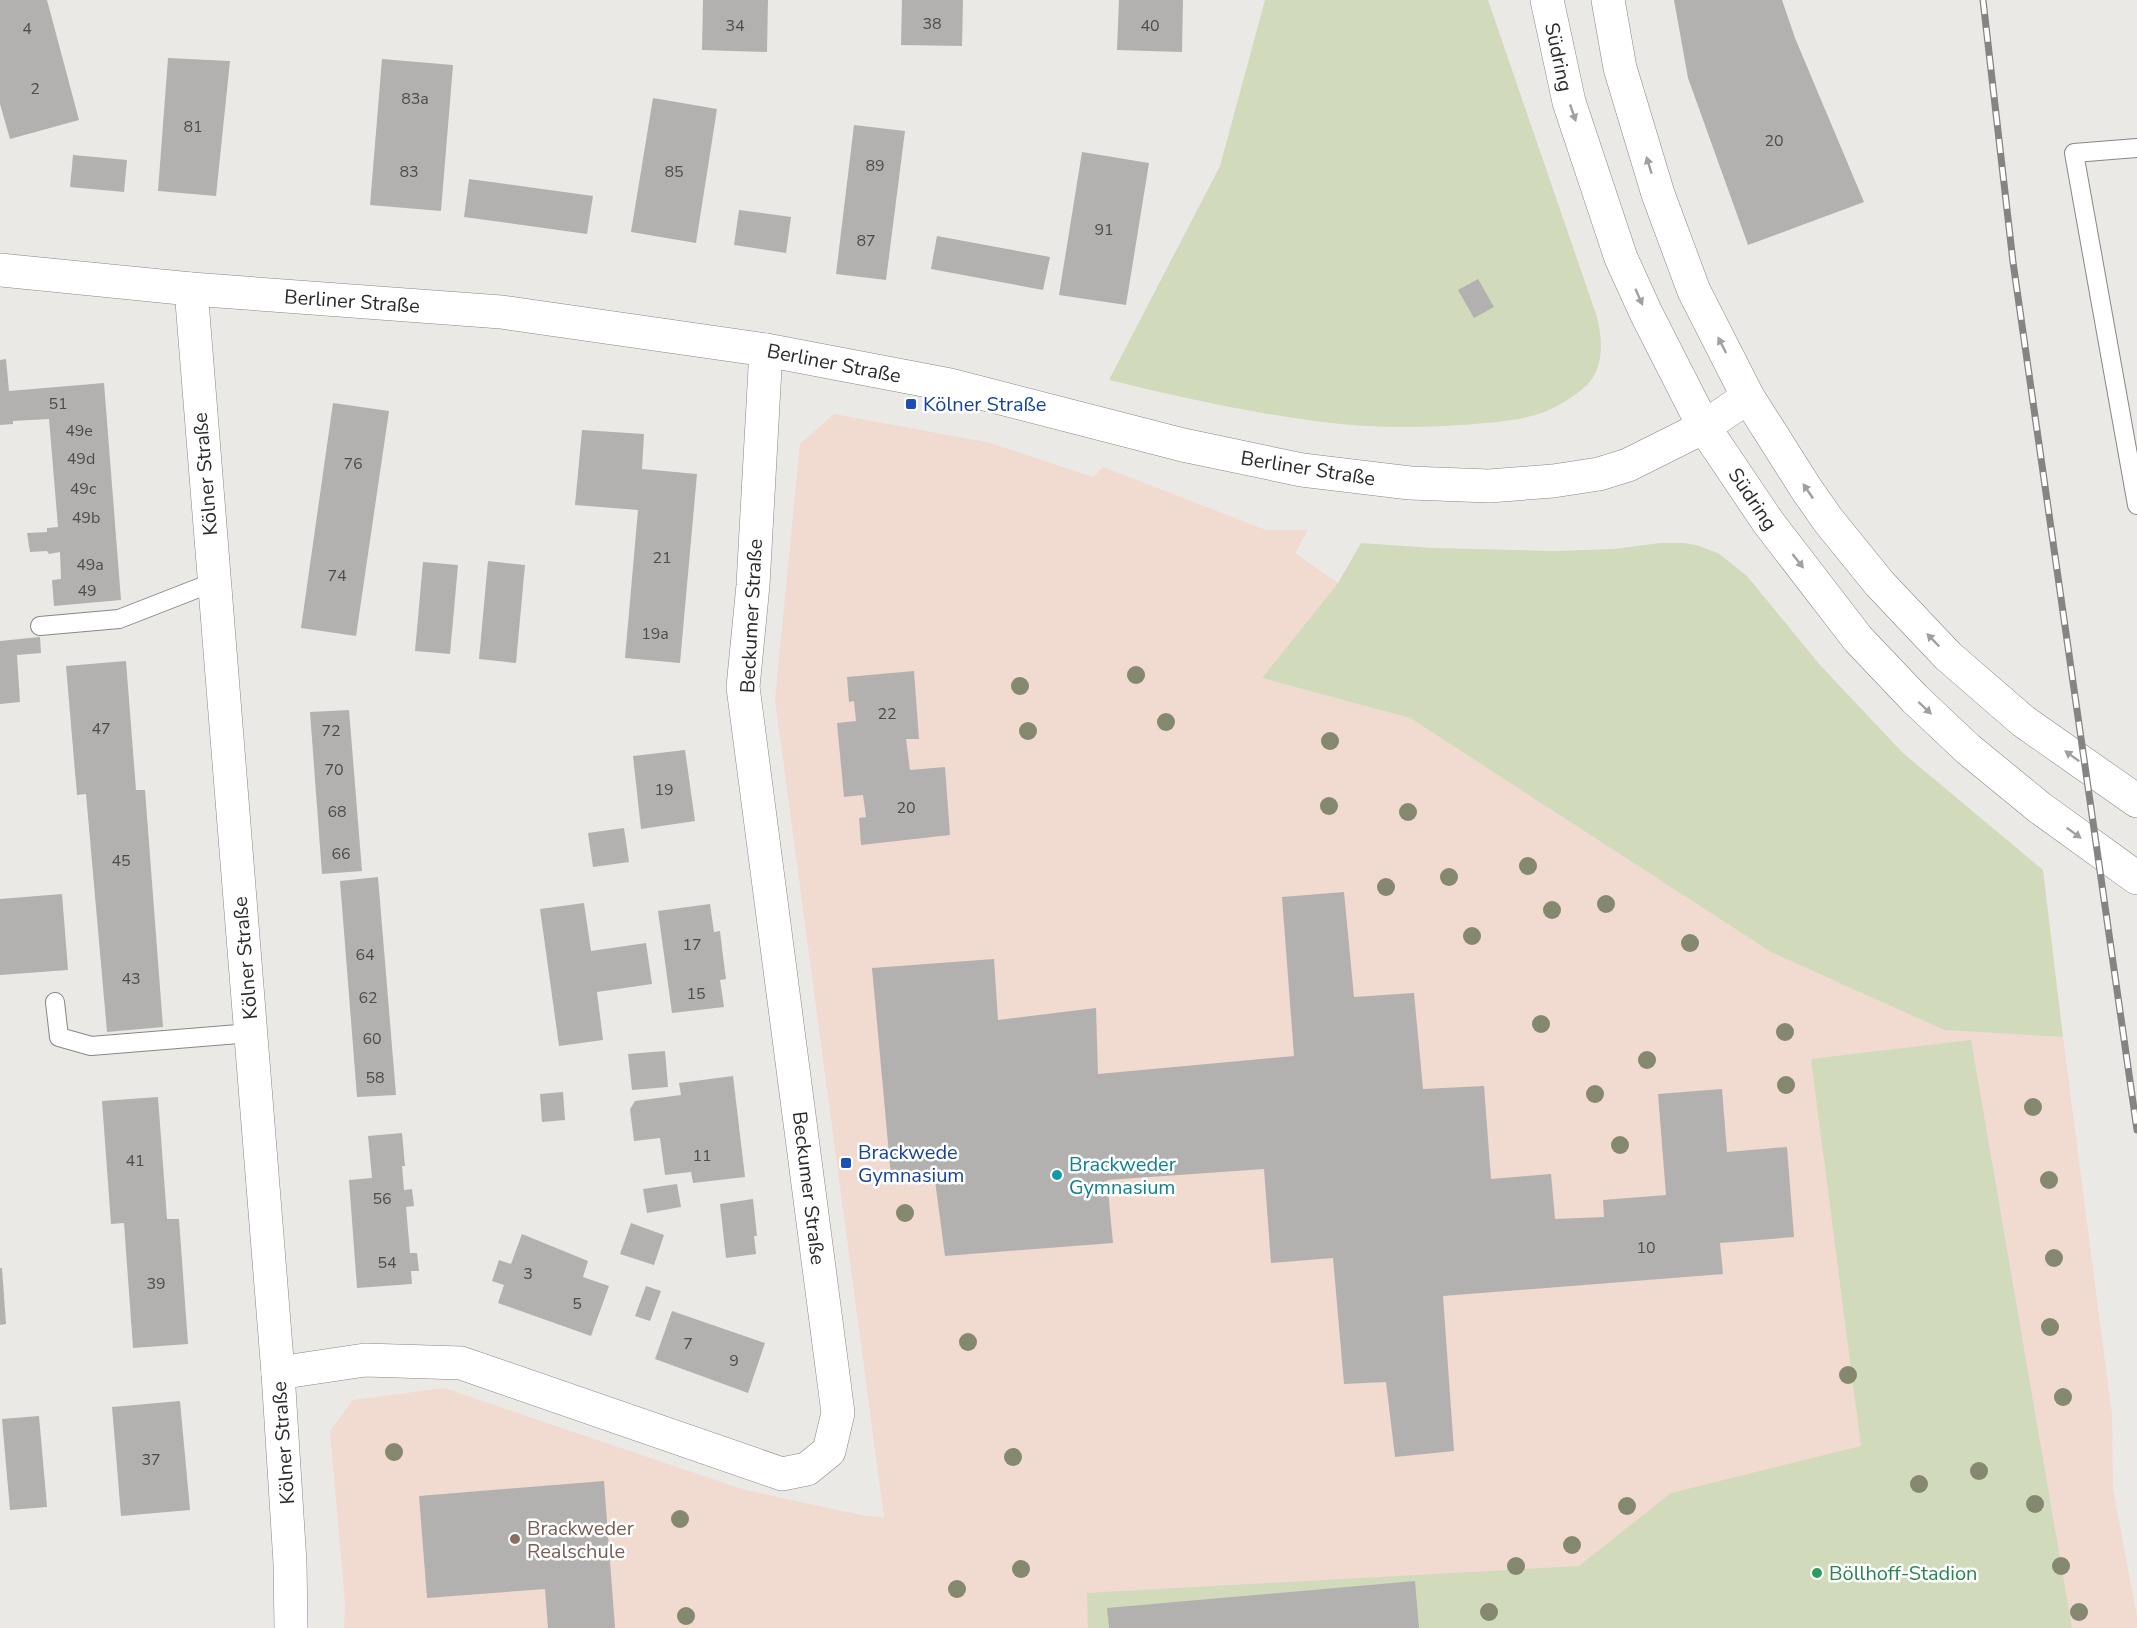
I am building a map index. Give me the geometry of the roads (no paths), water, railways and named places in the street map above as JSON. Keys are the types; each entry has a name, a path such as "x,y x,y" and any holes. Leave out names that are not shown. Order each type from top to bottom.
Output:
{"street":[{"name":"Südring","path":"1547,0 1569,102 1622,258 1646,312 1704,427 1775,531 1858,639 1915,699 1968,749 2040,808 2137,879"},
{"path":"1608,0 1620,68 1658,194 1694,291 1748,397 1828,520 1879,584 1948,656 2023,721 2137,801"},
{"name":"Berliner Straße","path":"0,270 191,289 501,312 766,350 950,385 1182,445 1302,470 1410,483 1489,486 1553,481 1599,474 1629,465 1704,427 1748,397"},
{"name":"Kölner Straße","path":"191,289 278,1373 290,1563 291,1628"},
{"name":"Beckumer Straße","path":"278,1373 365,1360 461,1363 782,1474 807,1469 829,1451 838,1413 743,687 753,585 766,350"}],"lane":[{"path":"2137,148 2074,153 2137,505"},
{"path":"40,626 119,619 214,582"},
{"path":"55,1002 59,1037 91,1046 251,1033"}],"railway":[{"path":"1983,0 2013,262 2137,1130"}],"place":[{"name":"Kölner Straße","path":"911,404"},
{"name":"Brackwede Gymnasium","path":"846,1163"},
{"name":"Brackweder Gymnasium","path":"1057,1175"},
{"name":"Brackweder Realschule","path":"515,1539"},
{"name":"Böllhoff-Stadion","path":"1817,1573"}]}
